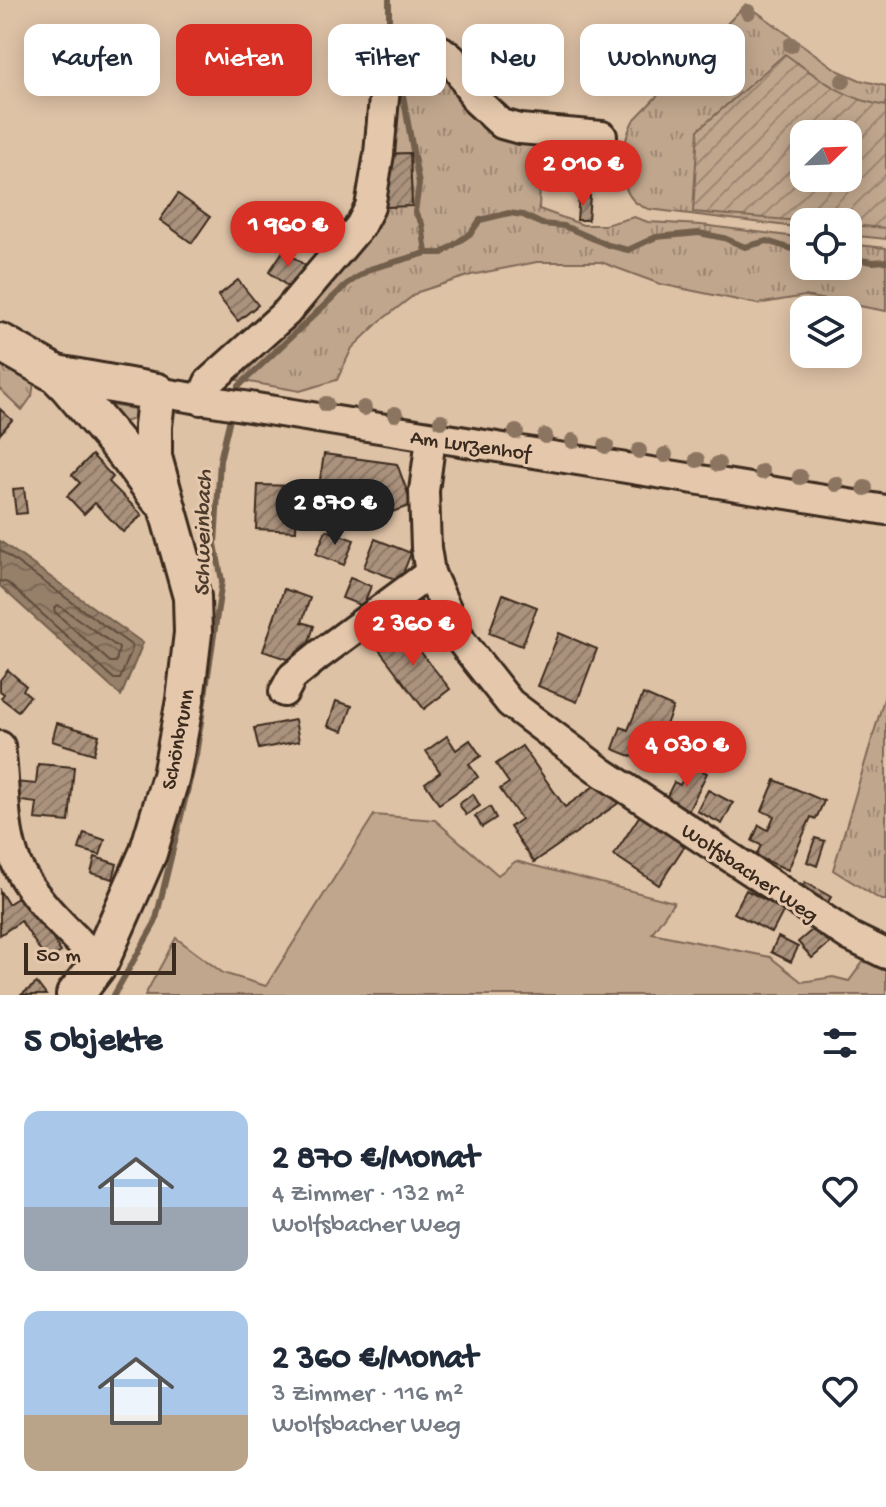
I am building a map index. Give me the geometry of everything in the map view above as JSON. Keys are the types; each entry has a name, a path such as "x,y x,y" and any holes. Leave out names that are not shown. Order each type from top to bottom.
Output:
{"main road":[{"name":"Schönbrunn","path":"0,342 56,374 120,446 166,508"},
{"name":"Am Lurzenhof","path":"56,374 157,392"},
{"name":"Schönbrunn","path":"75,995 100,962 133,890 160,815 185,700 193,633 192,597 153,457 157,392"}],"street":[{"path":"211,401 209,382 287,312 360,226 370,207 379,154 386,76 404,55 415,48 429,47 442,51 452,59 477,101 502,124 520,129 602,136"},
{"name":"Am Lurzenhof","path":"157,392 886,510"},
{"name":"Wolfsbacher Weg","path":"431,438 424,491 430,573 461,641 510,703 629,790 851,937 886,954"},
{"path":"284,692 292,677 430,573"},
{"path":"0,746 14,859 12,879 100,962"}],"green space":[{"path":"746,4 837,70 886,86 886,239 862,236 862,208 790,208 790,226 649,209 637,204 625,184 623,158 633,121 657,96 745,96 745,24 727,24"},
{"path":"785,54 844,93 886,106 886,228 862,226 862,208 790,208 790,220 693,212 698,130 737,96 745,96 745,89"},
{"path":"446,66 462,84 462,96 473,96 542,132 539,209 583,225 605,225 634,217 648,222 790,236 790,280 862,280 862,245 886,248 886,311 862,307 862,296 790,296 790,298 757,304 660,284 601,262 537,262 471,275 418,292 352,348 337,380 300,391 232,379 377,208 412,205 410,153 379,154 384,96 446,96"},
{"path":"0,363 34,382 32,396 22,410 0,389"},
{"path":"109,405 134,409 136,418 113,426 107,408"},
{"path":"886,692 886,900 881,900 833,870"},
{"path":"374,815 435,820 498,875 516,861 674,902 652,933 770,957 802,982 833,977 849,981 883,935 886,936 886,995 145,995 176,938 223,973 266,986"}],"water":[{"path":"0,541 143,643 121,696 0,586"}],"building":[{"path":"410,153 412,206 386,207 384,154"},
{"path":"546,160 576,163 573,190 544,187"},
{"path":"178,194 210,217 192,243 160,220"},
{"path":"579,195 590,196 588,220 577,220"},
{"path":"284,250 307,267 291,289 269,272"},
{"path":"238,280 258,305 238,321 218,296"},
{"path":"0,409 12,420 0,434"},
{"path":"324,454 397,464 412,505 381,516 372,494 319,486"},
{"path":"92,455 113,477 109,482 142,515 123,532 95,503 84,514 67,496 80,483 72,475"},
{"path":"258,485 297,486 296,531 256,529"},
{"path":"24,488 27,513 16,514 13,489"},
{"path":"326,530 354,540 344,565 316,554"},
{"path":"375,539 411,553 400,581 364,567"},
{"path":"350,578 371,586 363,606 342,598"},
{"path":"284,589 310,598 302,622 314,626 302,664 263,651"},
{"path":"415,593 429,612 408,628 394,609"},
{"path":"503,594 537,607 522,646 489,633"},
{"path":"402,628 450,689 424,709 377,647"},
{"path":"559,633 597,649 577,702 538,686"},
{"path":"8,670 26,686 23,690 30,696 18,711 1,698 4,694 0,691 0,680"},
{"path":"643,694 673,707 659,742 672,748 663,769 613,749 621,727 628,730"},
{"path":"336,701 352,706 343,731 328,726"},
{"path":"295,720 299,741 259,749 254,728"},
{"path":"57,723 99,735 94,754 52,741"},
{"path":"447,736 456,750 470,740 481,756 469,764 478,777 439,804 425,783 440,772 426,751"},
{"path":"522,746 565,807 604,779 620,802 534,862 510,827 521,819 500,789 509,783 496,764"},
{"path":"38,764 74,767 69,822 35,819 37,803 13,800 15,782 36,784"},
{"path":"690,765 707,773 688,812 665,800 674,782 680,785"},
{"path":"775,780 824,801 816,819 811,817 788,870 756,856 761,845 752,841 759,825 768,830 774,816 762,811"},
{"path":"708,790 733,803 722,824 697,811"},
{"path":"473,794 480,806 466,815 459,804"},
{"path":"490,807 496,818 482,827 475,816"},
{"path":"642,812 687,842 659,885 614,855"},
{"path":"84,833 105,840 100,855 79,849"},
{"path":"815,838 825,841 817,866 807,862"},
{"path":"95,857 117,864 113,879 91,873"},
{"path":"805,882 831,897 824,909 798,894"},
{"path":"746,890 784,910 772,933 734,913"},
{"path":"0,891 8,904 24,894 61,952 47,961 21,921 0,935"},
{"path":"818,925 832,941 812,958 798,942"},
{"path":"778,937 798,947 791,962 771,952"},
{"path":"37,983 46,995 21,995"}],"waterway":[{"name":"Schweinbach","path":"389,0 389,24"},
{"name":"Schweinbach","path":"403,96 419,184 415,212 422,224 426,253"},
{"name":"Schweinbach","path":"236,396 239,386 347,284 370,269 426,253 442,253 471,233 480,220 509,213 523,215 542,224 564,226 628,250 656,237 699,233 724,238 745,247 767,241 790,248"},
{"name":"Schweinbach","path":"862,260 886,261"},
{"name":"Schweinbach","path":"114,995 155,923 196,755 222,581 215,544 220,460 232,410"}]}
